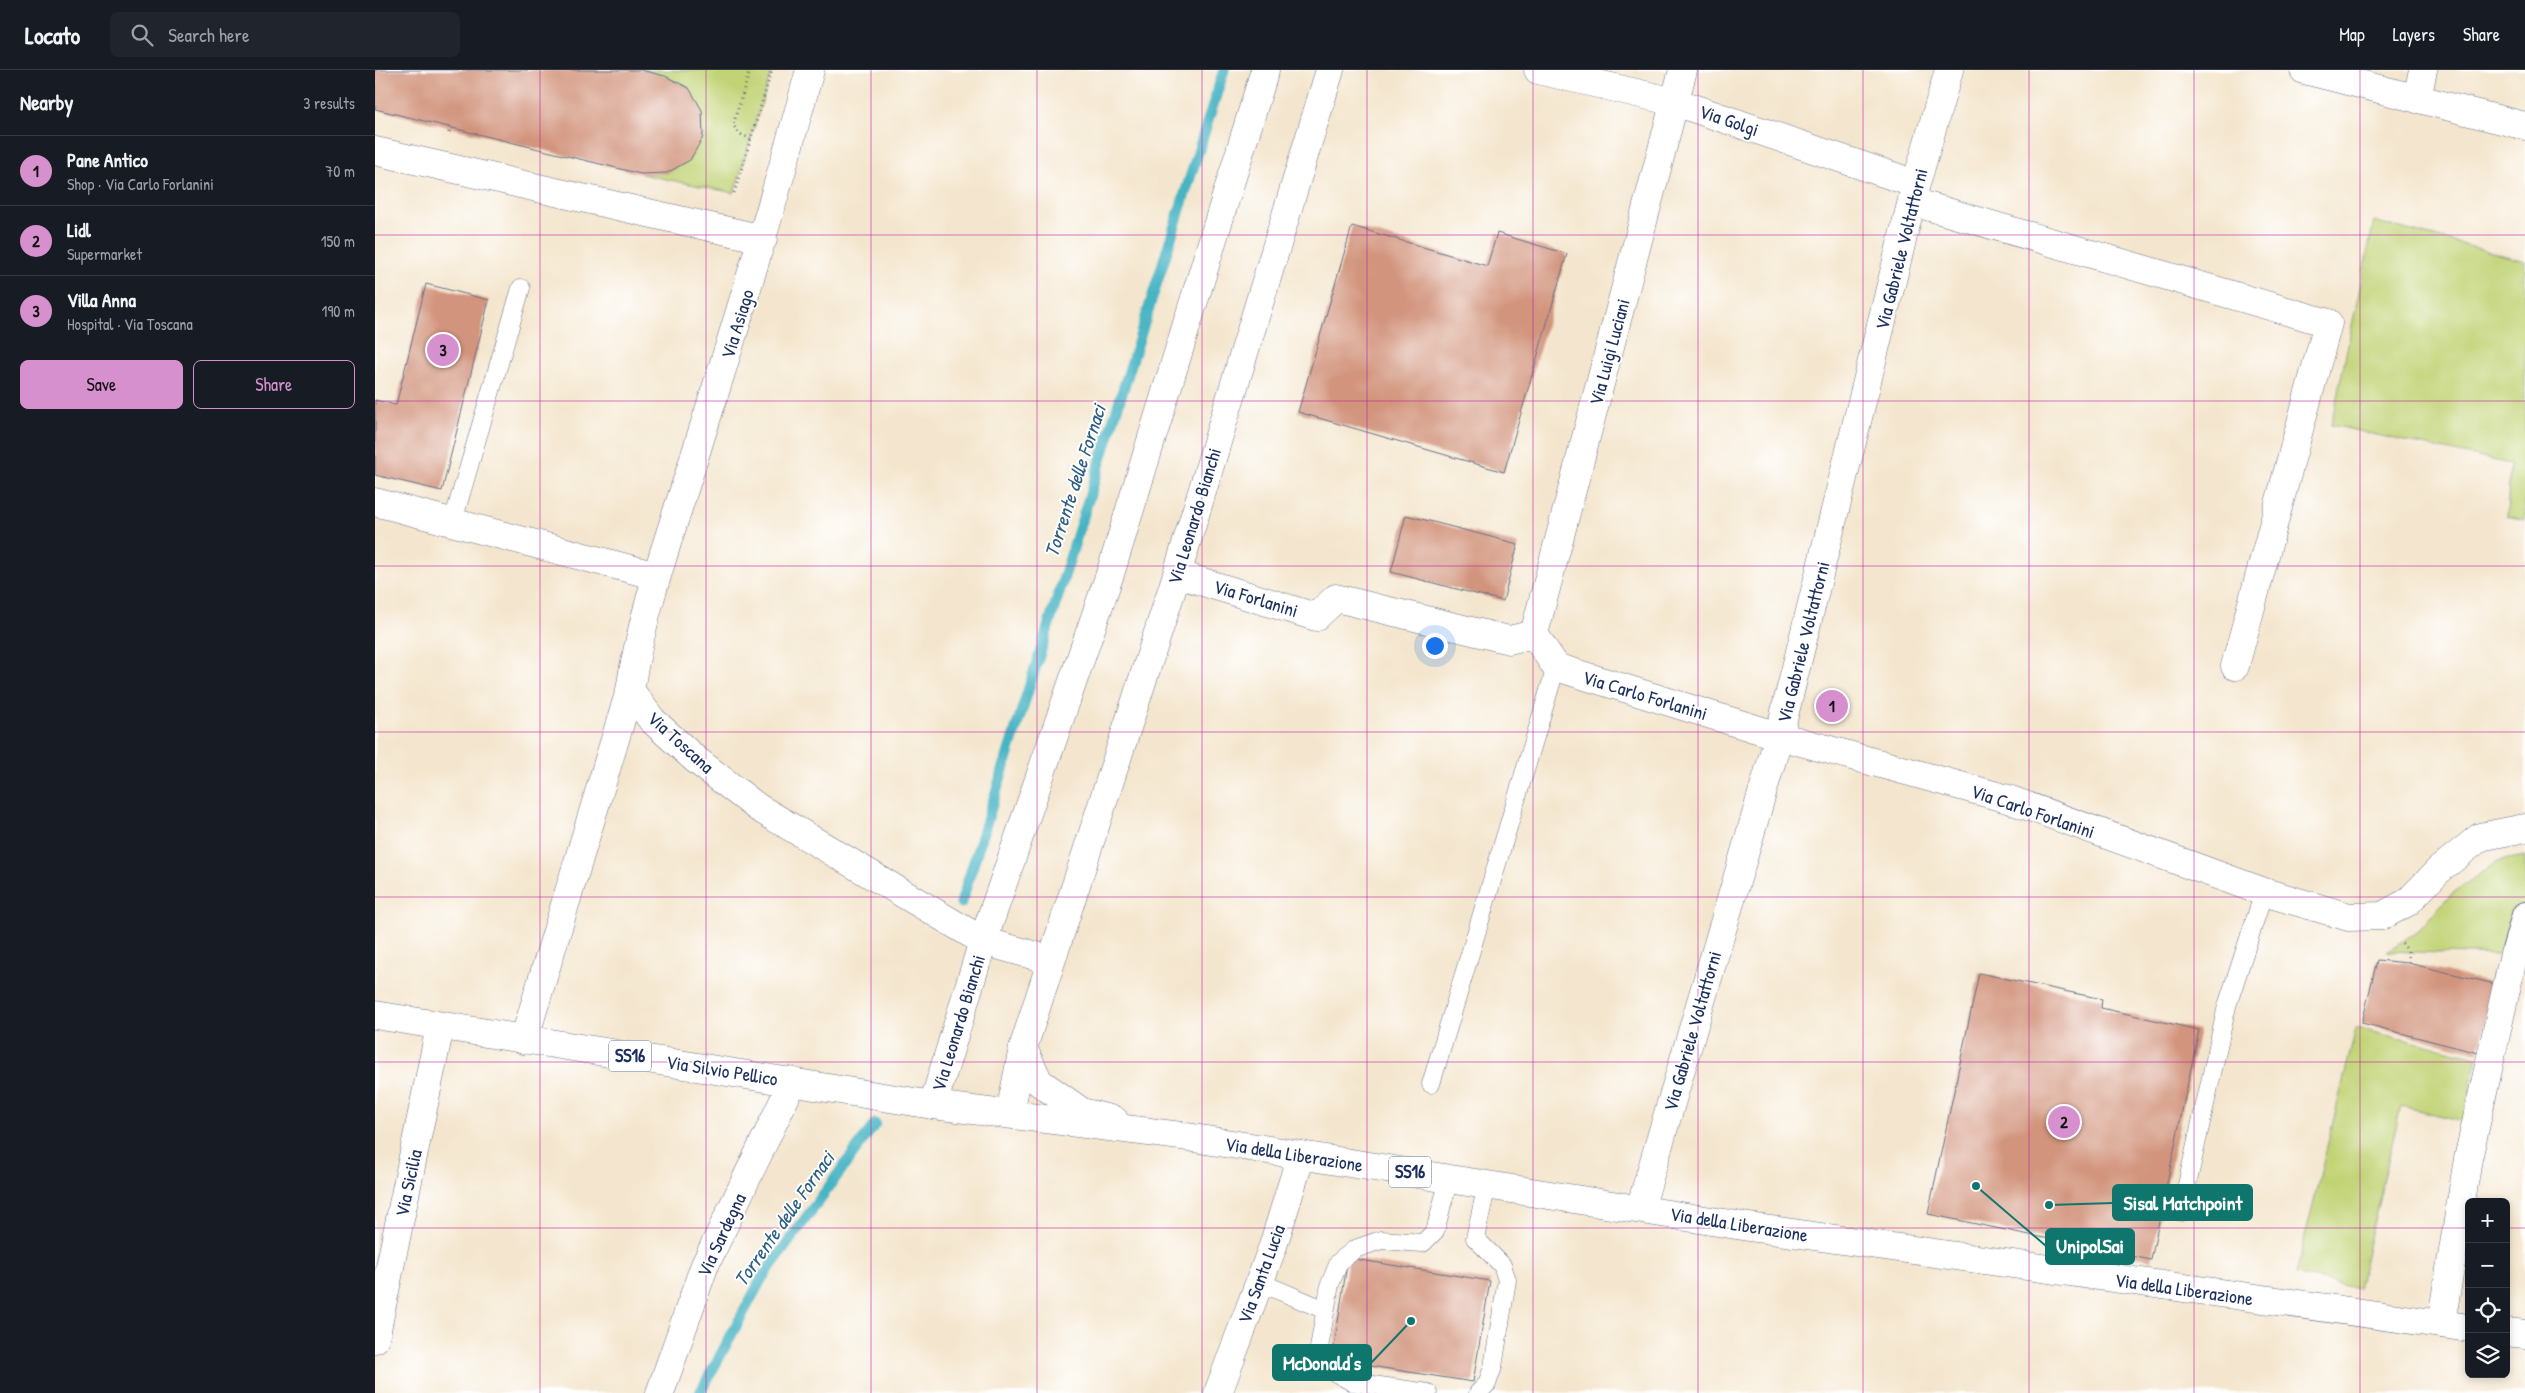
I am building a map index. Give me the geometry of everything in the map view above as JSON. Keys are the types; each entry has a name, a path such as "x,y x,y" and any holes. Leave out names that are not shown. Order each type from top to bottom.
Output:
{"street":[{"name":"Via Asiago","path":"657,576 763,239 811,70"},
{"name":"Via Leonardo Bianchi","path":"933,1105 983,941 1111,571 1265,70"},
{"name":"Via Leonardo Bianchi","path":"1010,1113 1023,1048 1050,960 1177,574 1330,70"},
{"name":"Via Golgi","path":"1538,70 1675,102 1914,193 2328,323 2235,666"},
{"name":"Via Luigi Luciani","path":"1534,634 1683,70"},
{"name":"Via Gabriele Voltattorni","path":"1640,1209 1779,736 1914,193 1949,70"},
{"path":"2304,70 2525,126"},
{"path":"2417,99 2423,70"},
{"path":"375,151 763,239"},
{"path":"375,502 657,576 634,660 630,690 524,1040"},
{"name":"Via Forlanini","path":"1177,574 1316,616 1336,598 1509,640 1534,634"},
{"path":"1534,634 1556,667"},
{"name":"Via Carlo Forlanini","path":"1556,667 1779,736 2009,799 2264,892 2349,917 2382,916 2408,902 2438,871 2480,837 2525,828"},
{"name":"Via Toscana","path":"630,690 652,720 695,758 757,807 983,941"},
{"path":"2441,1324 2468,1159 2514,954 2525,915"},
{"name":"Via Leonardo Bianchi","path":"983,941 1050,960"},
{"name":"Via Silvio Pellico","path":"375,1015 933,1105 1010,1113"},
{"name":"Via Sicilia","path":"375,1339 440,1027"},
{"path":"1023,1048 1039,1082 1082,1112 1181,1136"},
{"name":"Via Sardegna","path":"660,1393 704,1267 785,1098 790,1081"},
{"name":"Via della Liberazione","path":"1010,1113 1301,1154 1749,1227 2465,1327"},
{"name":"Via Santa Lucia","path":"1219,1393 1259,1282 1301,1154"},
{"path":"2510,1332 2525,1334"}],"lane":[{"path":"453,522 521,288"},
{"path":"1431,1084 1556,667"},
{"path":"2181,1212 2227,1006 2264,892"},
{"path":"1428,1393 1352,1382 1334,1372 1322,1359 1319,1348 1330,1284 1339,1262 1355,1249 1381,1240 1423,1243 1435,1231 1449,1179"},
{"path":"1478,1393 1487,1384 1493,1367 1507,1280 1501,1265 1475,1238 1487,1185"},
{"path":"1259,1282 1325,1310"}],"path":[{"path":"750,70 733,125 740,134 751,139"},
{"path":"734,193 772,70"}],"green space":[{"path":"641,70 772,70 734,193 641,174 667,173 690,160 689,88 665,76"},
{"path":"2374,221 2525,261 2525,520 2507,516 2510,464 2331,425"},
{"path":"2525,856 2525,956 2387,951 2418,931 2450,895 2498,861"},
{"path":"2356,1028 2477,1057 2463,1121 2401,1106 2358,1289 2296,1274"}],"building":[{"path":"375,70 641,70 665,76 689,88 702,110 703,137 690,160 667,173 641,174 375,109"},
{"path":"1352,226 1487,266 1497,233 1567,254 1504,472 1298,412"},
{"path":"426,284 489,300 442,491 375,475 375,400 396,405"},
{"path":"1406,515 1518,544 1503,601 1391,572"},
{"path":"2377,960 2408,963 2495,984 2478,1053 2362,1023"},
{"path":"1979,973 2102,999 2101,1008 2199,1030 2151,1260 1928,1214"},
{"path":"1348,1258 1490,1281 1473,1382 1332,1360"}],"waterway":[{"name":"Torrente delle Fornaci","path":"961,903 1224,70"},
{"name":"Torrente delle Fornaci","path":"700,1393 762,1278 875,1124"}],"place":[{"name":"Villa Anna","path":"443,350"},
{"name":"Pane Antico","path":"1832,706"},
{"name":"Lidl","path":"2064,1122"},
{"name":"UnipolSai","path":"1976,1186"},
{"name":"Sisal Matchpoint","path":"2049,1205"},
{"name":"McDonald's","path":"1411,1321"}]}
